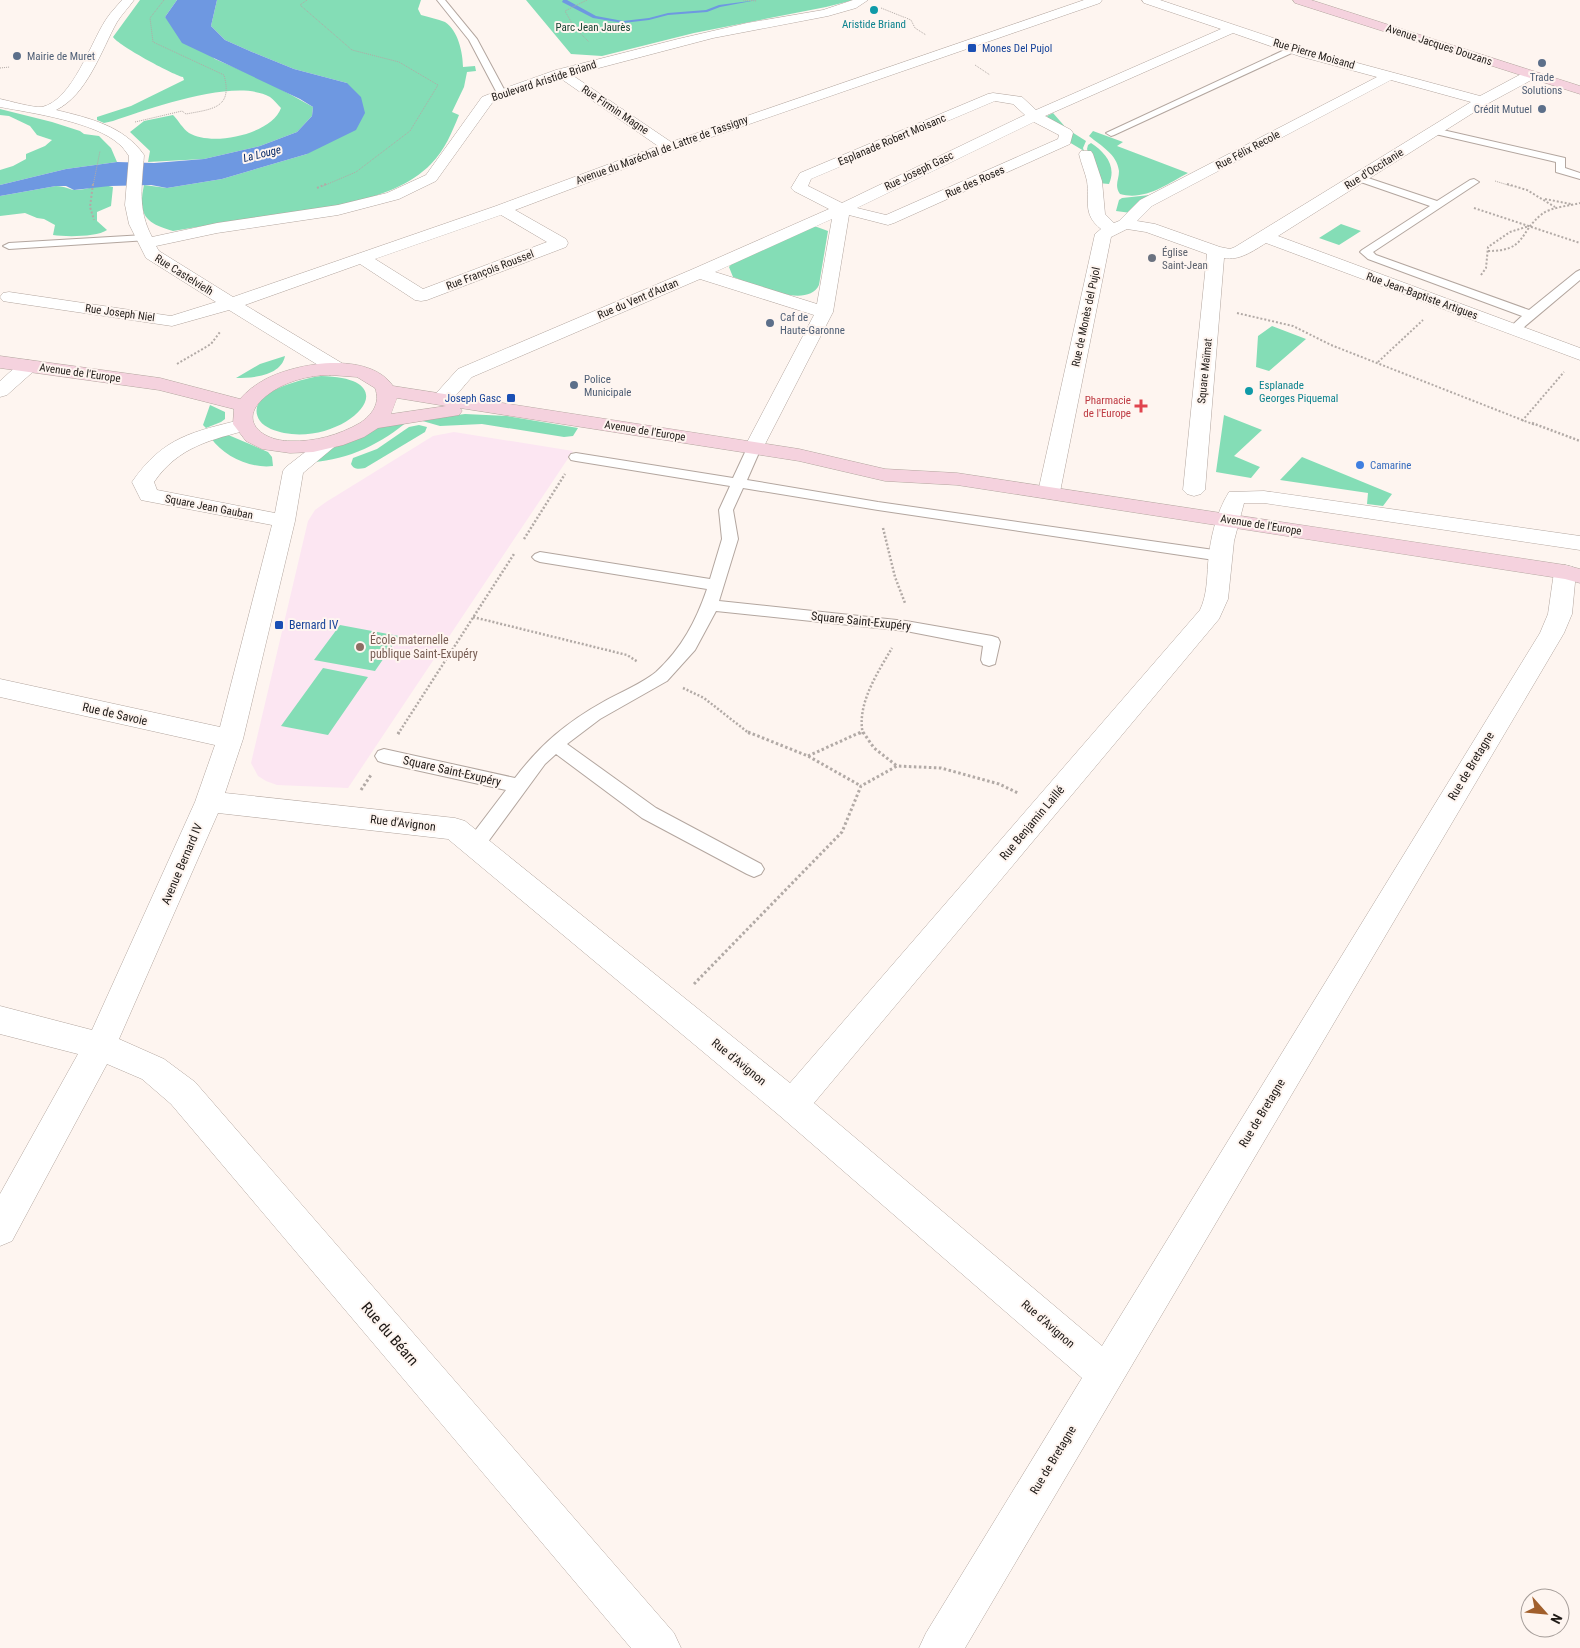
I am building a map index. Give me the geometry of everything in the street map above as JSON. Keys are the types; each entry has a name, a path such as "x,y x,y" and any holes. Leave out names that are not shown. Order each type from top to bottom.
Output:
{"street":[{"path":"44,112 58,104 71,93 102,42 112,20 128,0"},
{"name":"Avenue du Maréchal de Lattre de Tassigny","path":"234,306 669,147 1096,0"},
{"name":"Rue Pierre Moisand","path":"1148,0 1293,49 1482,101"},
{"name":"Avenue Jacques Douzans","path":"1299,0 1580,90"},
{"name":"Boulevard Aristide Briand","path":"146,241 217,228 338,210 393,196 431,178 486,100 561,73 666,45 746,27 832,11 861,1"},
{"name":"Rue Joseph Gasc","path":"842,208 1034,116 1231,29"},
{"name":"Rue Firmin Magne","path":"561,73 669,147"},
{"name":"Rue d'Occitanie","path":"1119,226 1149,227 1216,251 1230,254 1240,251 1482,101 1530,75"},
{"name":"Rue Félix Recole","path":"1119,226 1146,203 1389,76"},
{"name":"Esplanade Robert Moisanc","path":"842,208 799,188 805,176 993,98 1017,100 1034,116"},
{"name":"Rue Castelvielh","path":"0,103 44,112 106,130 124,140 136,155 133,205 137,224 152,254 304,350 338,369"},
{"name":"Rue des Roses","path":"842,208 888,220 1065,141 1066,133 1034,116"},
{"path":"1086,154 1095,184 1096,214 1100,220 1119,226"},
{"path":"754,448 824,312 842,208"},
{"name":"Rue du Vent d'Autan","path":"442,399 465,372 699,273 842,208"},
{"name":"Rue François Roussel","path":"362,258 422,296 560,243 502,209"},
{"name":"Rue de Monès del Pujol","path":"1048,492 1103,234 1119,226"},
{"name":"Rue Jean-Baptiste Artigues","path":"1265,237 1580,354"},
{"name":"Square Maïmat","path":"1194,490 1216,251"},
{"path":"699,273 824,312"},
{"name":"Rue Joseph Niel","path":"9,297 172,320 234,306"},
{"path":"289,376 304,350"},
{"name":"Avenue de l'Europe","path":"0,362 160,384 224,384 264,387"},
{"path":"0,392 28,366"},
{"path":"322,369 338,369 367,374 377,380 386,391 387,404 382,414 374,423 354,435 329,443 293,447 277,446 262,442 252,436 244,416 256,394 264,387 289,376 322,369"},
{"name":"Avenue de l'Europe","path":"160,384 244,416"},
{"name":"Avenue de l'Europe","path":"386,391 799,455 885,475 957,479 1575,573"},
{"name":"Avenue de l'Europe","path":"374,423 416,415 490,407"},
{"name":"Square Jean Gauban","path":"244,416 175,447 154,464 143,482 149,495 284,521"},
{"path":"277,446 293,471 329,443"},
{"name":"Avenue Bernard IV","path":"0,1229 100,1046 209,802 230,739 284,521 293,471"},
{"name":"Rue Benjamin Laillé","path":"792,1105 1211,613 1217,600 1220,556 1231,506 1237,496 1264,497 1580,543"},
{"name":"Rue de Bretagne","path":"940,1648 1552,633 1575,573"},
{"name":"Rue de Savoie","path":"0,688 230,739"},
{"name":"Rue d'Avignon","path":"209,802 456,829 792,1105 1105,1373"},
{"name":"Rue du Béarn","path":"0,1020 100,1046 154,1069 183,1093 659,1648"}],"lane":[{"path":"441,0 473,39 501,94"},
{"path":"1111,133 1293,49"},
{"path":"1434,132 1521,151 1532,162 1542,167 1580,176"},
{"path":"1359,178 1442,202"},
{"path":"1474,182 1366,252 1372,257 1531,315"},
{"path":"9,246 146,241"},
{"path":"1513,330 1580,274"},
{"name":"Square Saint-Exupéry","path":"475,845 539,760 556,744 594,715 662,677 689,646 706,616 730,539 726,510 754,448"},
{"path":"576,457 887,507 1220,556"},
{"path":"540,558 716,585"},
{"name":"Square Saint-Exupéry","path":"710,605 906,626 992,642 989,660"},
{"path":"556,744 649,813 754,869"},
{"name":"Square Saint-Exupéry","path":"384,756 520,786"}],"path":[{"path":"134,122 182,111 186,114 217,108 228,92 224,75 153,42 150,18 164,0"},
{"path":"307,0 300,4 352,50 399,62 438,85 410,131 356,172 312,190"},
{"path":"587,0 565,11 574,27 593,46"},
{"path":"743,0 756,1"},
{"path":"861,1 911,20 916,28 929,37 956,48"},
{"path":"0,68 10,67"},
{"path":"93,191 98,163"},
{"path":"1474,182 1488,180 1506,183 1527,190 1556,207"},
{"path":"1544,199 1574,204"},
{"path":"1442,202 1580,242"},
{"path":"1488,252 1499,251 1519,244 1530,226 1544,212 1556,207 1580,203"},
{"path":"1456,288 1483,274 1487,262 1488,247 1501,237 1530,226"},
{"path":"1378,362 1440,303"},
{"path":"140,381 183,362 211,344 234,306"},
{"path":"1212,308 1274,321 1310,334 1323,342 1378,362 1522,421 1580,441"},
{"path":"1522,421 1567,369"},
{"path":"520,545 576,457"},
{"path":"343,816 384,756 514,553"},
{"path":"808,756 862,732"},
{"path":"671,1006 842,832 861,786 897,766 949,770 999,784 1046,807"}],"shaded area":[{"name":"École maternelle publique Saint-Exupéry","path":"454,432 573,451 348,788 277,785 266,781 258,776 251,763 308,521 315,510 326,502 433,436"}],"green space":[{"path":"140,0 177,0 165,17 215,59 266,81 313,107 312,116 297,132 260,146 204,159 148,162 150,151 130,132 144,121 173,115 189,133 212,139 226,138 240,136 266,125 281,108 270,97 255,92 236,91 192,97 104,123 97,120 97,117 131,106 184,80 183,77 134,52 113,37"},
{"path":"217,0 421,0 418,9 421,15 445,22 450,26 459,42 463,67 475,66 476,71 467,72 464,87 452,112 459,115 448,141 431,164 415,177 373,197 326,208 173,231 155,225 145,216 143,210 142,195 144,185 167,188 222,179 307,154 347,83 294,69 225,40 211,26"},
{"name":"Parc Jean Jaurès","path":"526,0 854,0 694,33 602,56 571,54"},
{"path":"0,109 52,122 84,134 99,136 111,148 117,162 66,169 0,185 0,170 26,159 26,154 45,146 52,140 37,135 30,126 9,116 0,115"},
{"path":"1053,113 1067,129 1086,141 1083,148 1084,151 1069,142 1048,118 1047,116"},
{"path":"1093,131 1123,142 1117,146 1188,173 1147,193 1129,196 1120,194 1117,185 1118,165 1108,151 1089,136"},
{"path":"1091,143 1105,155 1111,165 1112,171 1109,184 1098,183 1087,149"},
{"path":"56,186 76,190 99,186 113,187 111,206 97,212 97,221 107,230 89,235 53,235 55,225 44,219 25,213 0,216 0,196"},
{"path":"1150,195 1131,213 1116,211 1119,200 1122,198"},
{"path":"1341,224 1361,231 1339,245 1319,238"},
{"path":"810,227 817,227 828,231 819,285 813,292 803,295 779,293 733,277 729,267 734,261"},
{"path":"1272,326 1306,339 1269,371 1256,367 1258,336"},
{"path":"285,356 278,368 272,372 258,376 236,378 260,364"},
{"path":"321,376 348,380 363,387 366,398 360,410 347,421 329,429 307,434 284,433 268,427 260,421 257,411 259,402 267,395 290,384"},
{"path":"210,405 225,412 225,419 206,428 203,425"},
{"path":"465,414 507,416 578,428 573,436 564,437 482,424 440,426 419,420"},
{"path":"1224,415 1262,430 1234,456 1260,467 1251,478 1216,472"},
{"path":"409,420 388,436 364,449 339,458 313,462 327,450 358,439 379,426"},
{"path":"419,425 427,427 425,432 365,468 359,469 352,466 353,458 377,449 409,427"},
{"path":"226,434 268,452 272,457 273,466 247,463 230,456 211,438"},
{"path":"1302,457 1392,494 1383,506 1367,504 1368,493 1280,480"},
{"path":"340,625 399,636 375,671 314,660"},
{"path":"323,668 368,677 328,735 281,726"}],"water":[{"name":"La Louge","path":"177,0 217,0 211,26 225,40 294,69 347,83 361,97 365,113 356,130 307,154 222,179 167,188 151,185 110,186 74,190 66,186 56,186 0,196 0,185 66,169 117,162 154,163 204,159 260,146 297,132 312,116 313,107 300,99 182,43 165,17"}],"waterway":[{"path":"565,0 595,17 623,22 649,19 668,14 707,11 719,6 755,0"}],"place":[{"name":"Aristide Briand","path":"874,10"},
{"name":"Mones Del Pujol","path":"972,48"},
{"name":"Mairie de Muret","path":"17,56"},
{"name":"Trade Solutions","path":"1542,63"},
{"name":"Crédit Mutuel","path":"1542,109"},
{"name":"Église Saint-Jean","path":"1152,258"},
{"name":"Caf de Haute-Garonne","path":"770,323"},
{"name":"Police Municipale","path":"574,385"},
{"name":"Esplanade Georges Piquemal","path":"1249,391"},
{"name":"Joseph Gasc","path":"511,398"},
{"name":"Pharmacie de l'Europe","path":"1141,406"},
{"name":"Camarine","path":"1360,465"},
{"name":"Bernard IV","path":"279,625"},
{"name":"École maternelle publique Saint-Exupéry","path":"360,647"}]}
